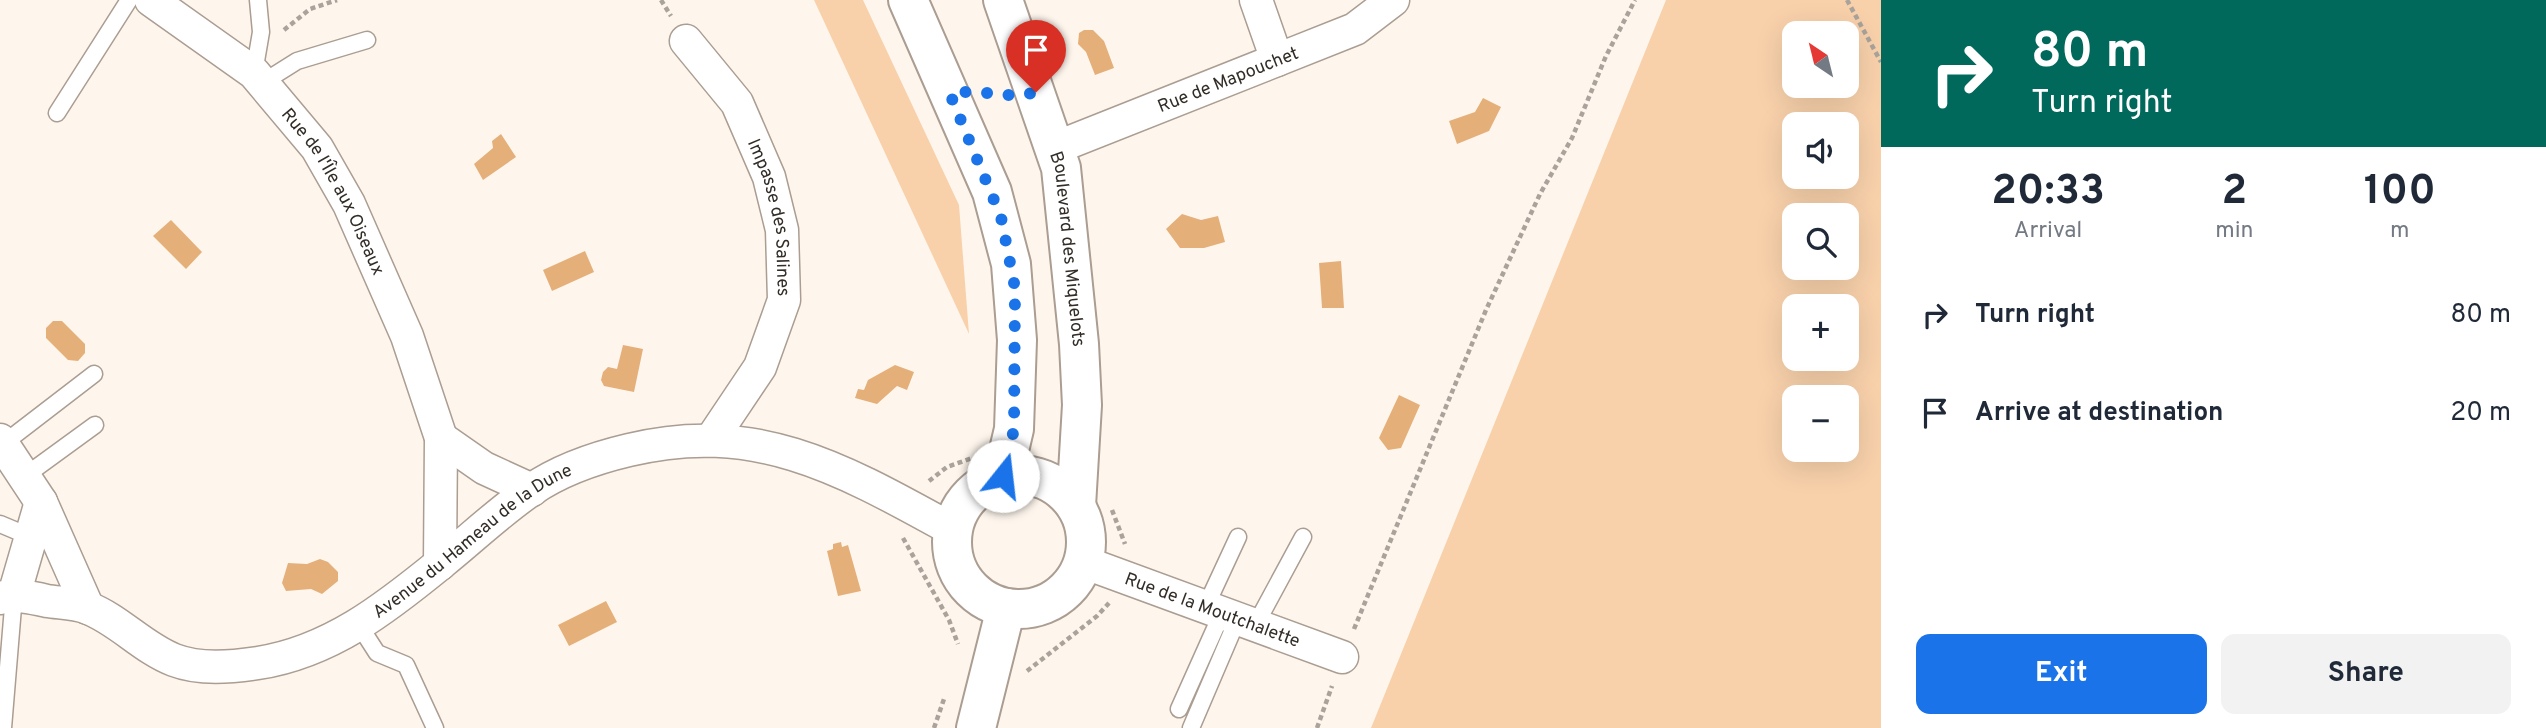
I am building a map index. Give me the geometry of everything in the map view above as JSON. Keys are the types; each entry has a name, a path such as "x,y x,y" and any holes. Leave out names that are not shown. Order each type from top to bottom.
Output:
{"main road":[{"path":"908,0 992,192 1011,264 1017,340 1014,429 1003,476"},
{"name":"Boulevard des Miquelots","path":"1003,0 1061,168 1079,344 1082,405 1076,506"},
{"path":"1024,475 1045,480 1063,491 1076,506 1084,524 1086,543 1083,562 1074,579 1053,599 1025,608 1006,608 986,600 970,588 958,571 952,551 953,530 959,512 970,496 985,484 1003,476 1024,475"},
{"path":"976,728 1006,608"}],"street":[{"name":"Rue de l'Île aux Oiseaux","path":"151,0 258,69 317,148 349,204 407,336 441,438 440,564"},
{"path":"1256,0 1277,61"},
{"name":"Rue de Mapouchet","path":"1055,148 1356,29 1393,0"},
{"name":"Impasse des Salines","path":"686,41 737,103 769,177 783,241 784,300 761,368 711,440"},
{"path":"441,438 484,468 532,490"},
{"name":"Avenue du Hameau de la Dune","path":"7,596 88,608 173,660 194,666 258,663 298,654 329,642 359,625 532,490 571,469 609,455 685,440 743,442 804,456 872,486 953,530"},
{"path":"1,442 33,489 88,608"},
{"path":"7,596 31,537 33,489"},
{"name":"Rue de la Moutchalette","path":"1083,562 1342,657"}],"lane":[{"path":"57,113 129,0"},
{"path":"258,0 261,32 258,69 297,61 367,40"},
{"path":"1,442 94,374"},
{"path":"33,489 95,425"},
{"path":"0,524 31,537"},
{"path":"1191,728 1231,615 1238,537"},
{"path":"1179,709 1231,615 1303,537"},
{"path":"3,728 7,596"},
{"path":"359,625 377,653 406,665 435,728"}],"path":[{"path":"258,69 310,9 337,0"},
{"path":"1317,728 1342,657 1486,310 1539,194 1572,138 1606,56 1635,0"},
{"path":"1847,0 1881,62"}],"shaded area":[{"path":"814,0 863,0 959,205 969,334"},
{"path":"1666,0 1881,0 1881,728 1371,728"},
{"path":"1093,30 1104,41 1114,68 1095,75 1086,52 1078,44 1079,33"},
{"path":"1483,98 1501,107 1489,131 1457,144 1449,121 1475,112"},
{"path":"501,134 516,157 483,180 474,164 493,148 492,141"},
{"path":"1182,214 1201,220 1218,216 1225,242 1204,248 1180,248 1166,229"},
{"path":"171,220 202,252 186,269 153,236"},
{"path":"585,251 594,272 552,291 543,270"},
{"path":"1341,261 1344,308 1322,308 1319,263"},
{"path":"53,321 62,321 85,344 85,353 78,361 68,360 46,338 46,328"},
{"path":"623,345 643,349 634,392 604,386 601,380 608,367 617,369"},
{"path":"895,365 914,372 907,390 897,386 877,404 855,398 858,389 864,390 868,380"},
{"path":"1399,395 1420,405 1401,448 1388,450 1379,438"},
{"path":"841,542 842,547 848,545 861,591 838,596 827,551 833,549 833,544"},
{"path":"320,559 328,562 338,572 338,581 322,594 311,589 286,591 282,583 288,563 307,564"},
{"path":"606,601 617,622 569,646 558,625"}],"route":[{"path":"1003,476 1012,451 1014,429 1017,340 1015,288 1001,217 950,94 962,91 983,92 1017,98 1036,92"}]}
